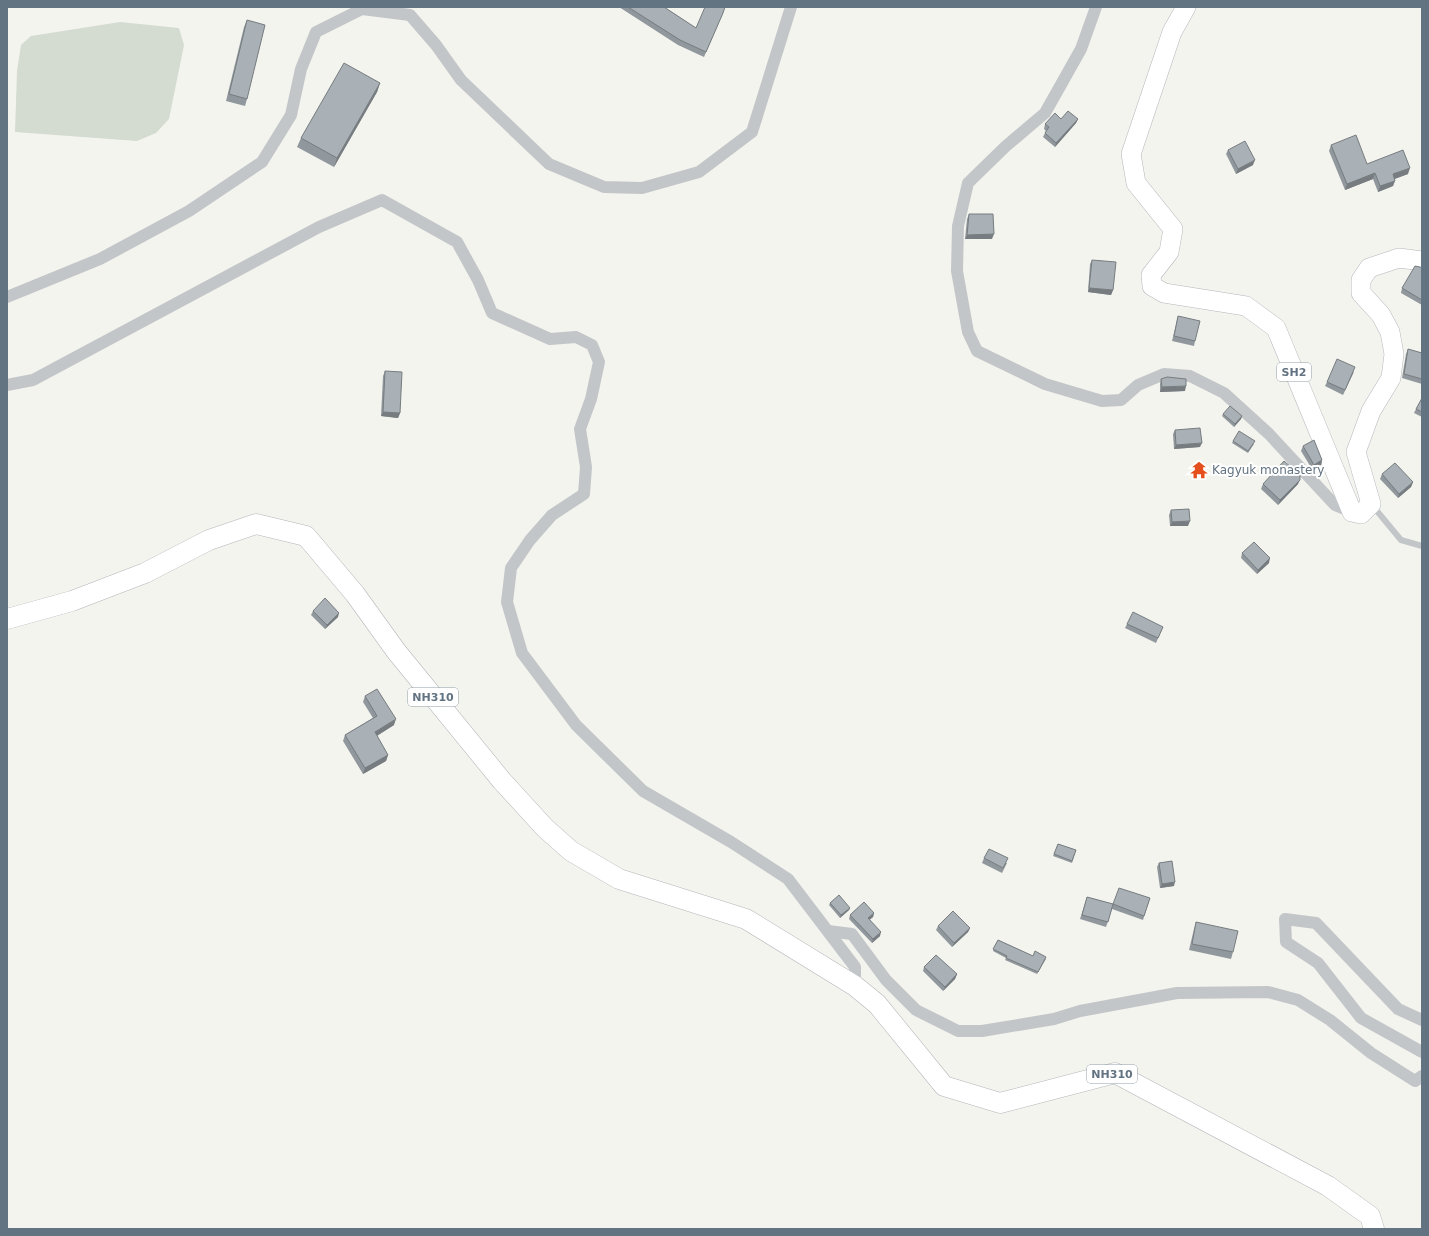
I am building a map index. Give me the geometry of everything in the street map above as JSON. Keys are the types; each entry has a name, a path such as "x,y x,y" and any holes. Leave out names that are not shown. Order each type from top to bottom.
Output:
{"highway":[{"name":"NH310","path":"7,619 72,601 145,573 209,540 256,524 306,536 355,594 396,651 502,781 545,828 571,851 618,879 746,919 855,986 877,1004 944,1086 1000,1102 1114,1073 1328,1186 1370,1216 1374,1229"}],"main road":[{"name":"SH2","path":"1186,7 1172,32 1131,154 1136,183 1173,229 1169,252 1151,275 1152,286 1164,293 1246,306 1276,328 1352,512"},
{"path":"1352,512 1361,514 1371,504 1356,452 1371,411 1391,378 1394,354 1390,332 1381,314 1361,293 1361,280 1368,268 1399,258 1422,261"}],"street":[{"path":"7,297 106,255 190,211 262,162 291,115 301,69 316,32 362,9 410,15 436,45 461,80 549,164 604,187 642,188 699,172 752,132 791,7"},
{"path":"1096,7 1081,49 1045,113 1006,146 968,183 958,226 957,271 968,332 977,351 1045,384 1102,401 1121,400 1138,385 1164,374 1190,376 1224,393 1269,434 1335,505 1352,512"},
{"path":"7,386 33,380 319,227 382,200 457,242 478,280 492,313 550,339 576,338 592,345 599,362 590,399 580,429 586,467 584,494 552,515 530,540 511,568 507,602 522,652 576,725 643,791 731,842 788,880 855,967 855,986"},
{"path":"1422,1020 1398,1009 1316,923 1285,919 1286,942 1318,963 1361,1018 1422,1052"},
{"path":"828,931 852,934 886,980 916,1010 958,1031 982,1031 1054,1019 1080,1011 1177,993 1268,992 1298,1000 1330,1020 1371,1053 1415,1081 1422,1076"}],"lane":[{"path":"1371,504 1401,540 1422,546"}],"shaded area":[{"path":"120,22 179,28 184,45 169,119 156,133 137,141 15,132 17,71 21,45 31,36"}],"building":[{"path":"628,7 664,7 696,28 705,7 725,7 706,52 680,40"},
{"path":"247,20 265,25 247,99 229,94"},
{"path":"344,63 380,83 337,158 301,138"},
{"path":"1068,111 1078,119 1056,143 1045,133 1049,127 1045,124 1055,113 1061,119"},
{"path":"1356,135 1367,164 1403,150 1410,168 1393,174 1395,181 1380,186 1375,173 1347,184 1331,145"},
{"path":"1245,141 1255,160 1238,169 1228,150"},
{"path":"969,214 993,214 994,234 967,235"},
{"path":"1092,260 1116,262 1113,290 1089,288"},
{"path":"1415,266 1422,268 1422,300 1402,288"},
{"path":"1178,316 1200,321 1195,341 1174,336"},
{"path":"1408,349 1422,353 1422,379 1404,374"},
{"path":"1337,359 1355,367 1345,390 1327,382"},
{"path":"385,371 402,372 400,413 383,412"},
{"path":"1167,377 1186,379 1186,386 1162,387 1161,379"},
{"path":"1422,398 1422,412 1416,409"},
{"path":"1230,406 1242,416 1235,424 1223,414"},
{"path":"1200,428 1202,443 1176,445 1175,430"},
{"path":"1239,431 1255,441 1248,451 1233,441"},
{"path":"1314,440 1322,460 1314,465 1303,446"},
{"path":"1284,461 1300,475 1300,480 1280,500 1263,484"},
{"path":"1395,463 1413,482 1399,494 1382,474"},
{"path":"1189,509 1190,521 1172,522 1171,510"},
{"path":"1254,542 1270,558 1258,570 1242,553"},
{"path":"325,598 339,613 327,625 313,611"},
{"path":"1133,612 1163,627 1158,638 1127,624"},
{"path":"377,689 396,719 375,732 388,755 365,768 345,735 377,716 365,696"},
{"path":"1058,844 1076,850 1072,861 1054,854"},
{"path":"989,849 1008,858 1003,868 984,858"},
{"path":"1172,861 1175,882 1162,884 1159,863"},
{"path":"1119,888 1150,898 1144,916 1113,904"},
{"path":"839,895 850,908 841,915 830,903"},
{"path":"1087,897 1113,904 1108,922 1082,915"},
{"path":"864,902 874,913 868,918 881,932 873,939 850,915"},
{"path":"953,911 970,928 954,943 938,926"},
{"path":"1196,922 1238,931 1233,952 1192,944"},
{"path":"998,940 1033,956 1035,951 1046,957 1038,972 1006,958 1007,956 993,949"},
{"path":"936,955 957,974 945,987 924,967"}],"place":[{"name":"Kagyuk monastery","path":"1199,470"}]}
